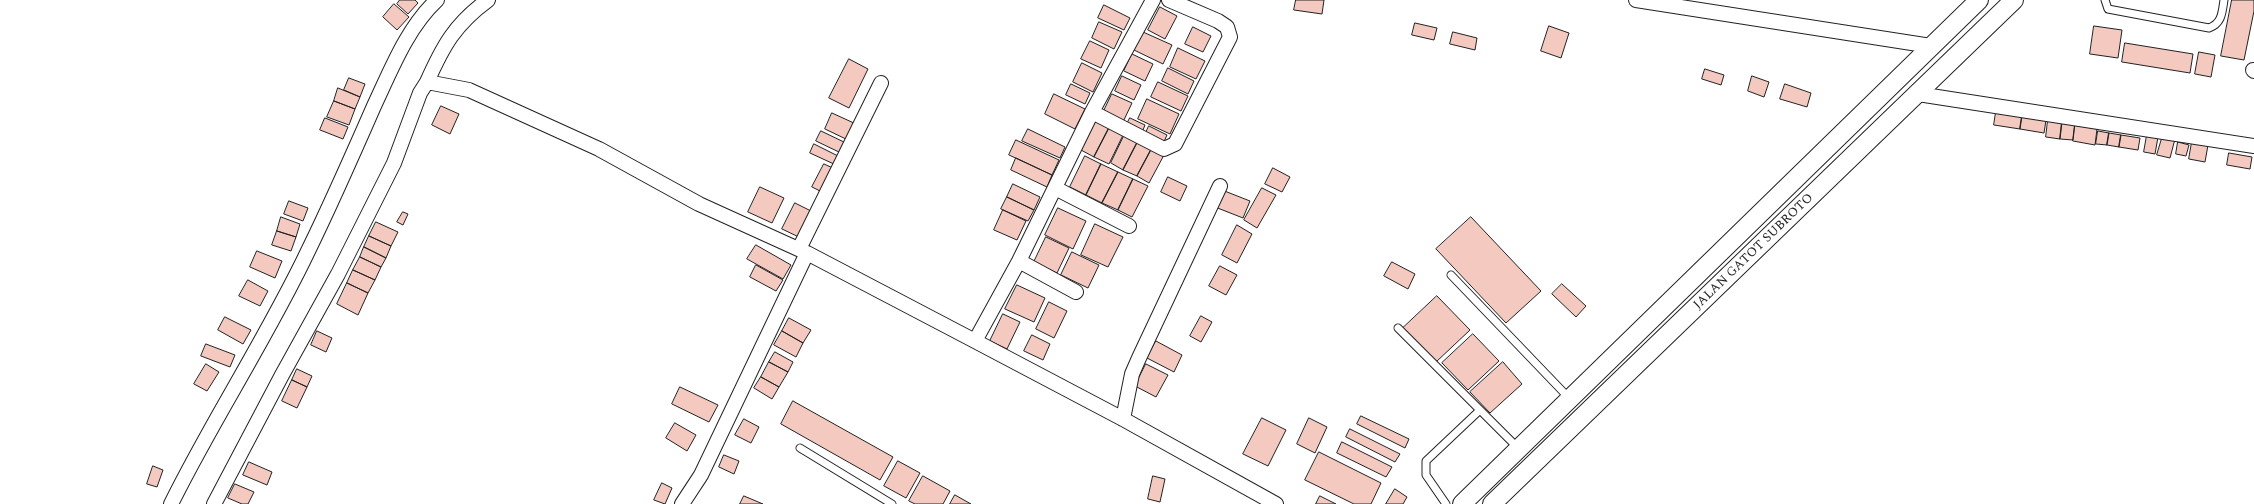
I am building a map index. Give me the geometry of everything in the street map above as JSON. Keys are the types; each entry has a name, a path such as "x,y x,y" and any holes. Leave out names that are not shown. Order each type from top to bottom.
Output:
{"street":[{"path":"171,504 196,454 241,376 309,250 392,67 417,22 437,0"},
{"path":"214,504 282,375 338,274 394,163 420,93 452,32 472,12 488,0"},
{"path":"975,341 1019,261 1092,112 1153,0"},
{"path":"1092,112 1164,149 1174,144 1230,37 1227,27 1218,21 1169,0"},
{"path":"1636,0 1929,49"},
{"name":"JALAN GATOT SUBROTO","path":"1462,504 1979,0"},
{"name":"JALAN GATOT SUBROTO","path":"1492,504 2014,0"},
{"path":"427,82 469,90 599,148 699,204 803,252 975,341 1123,419 1276,504"},
{"path":"682,504 701,475 881,83"},
{"path":"1923,89 2254,146"},
{"path":"1123,419 1132,374 1220,186"},
{"path":"1055,188 1129,226"},
{"path":"1019,261 1076,292"}],"lane":[{"path":"2105,0 2108,9 2209,28 2216,25 2221,18 2224,0"},
{"path":"1451,275 1570,399"},
{"path":"1398,328 1519,449"},
{"path":"1446,504 1426,475 1424,468 1426,461 1480,410"},
{"path":"800,448 892,504"}],"building":[{"path":"400,0 415,0 418,3 408,14 397,4"},
{"path":"1296,0 1324,0 1322,14 1294,10"},
{"path":"2232,0 2254,0 2254,11 2244,60 2221,56"},
{"path":"394,4 409,17 397,30 383,17"},
{"path":"1104,5 1130,18 1124,30 1098,18"},
{"path":"1160,7 1177,16 1165,39 1148,30"},
{"path":"1099,22 1122,32 1114,49 1092,38"},
{"path":"1415,23 1437,28 1434,40 1412,35"},
{"path":"1549,26 1569,33 1561,58 1541,51"},
{"path":"2094,26 2122,30 2118,58 2090,54"},
{"path":"1193,27 1211,36 1203,52 1185,44"},
{"path":"1143,32 1172,45 1163,64 1134,50"},
{"path":"1453,32 1477,38 1475,50 1450,44"},
{"path":"1090,41 1109,50 1101,68 1081,59"},
{"path":"2125,43 2193,54 2190,73 2122,62"},
{"path":"1178,48 1205,61 1196,79 1170,67"},
{"path":"2199,52 2215,55 2211,77 2195,74"},
{"path":"1132,54 1153,64 1145,81 1124,71"},
{"path":"849,59 868,69 849,108 829,98"},
{"path":"1082,63 1102,73 1093,92 1073,82"},
{"path":"1168,68 1194,81 1188,94 1162,81"},
{"path":"1705,69 1724,75 1721,85 1702,79"},
{"path":"1122,76 1141,85 1134,100 1115,91"},
{"path":"1752,76 1769,82 1764,97 1748,91"},
{"path":"349,78 365,84 360,97 344,90"},
{"path":"1158,82 1188,96 1181,111 1151,97"},
{"path":"1071,84 1090,93 1085,104 1066,95"},
{"path":"1785,84 1811,93 1807,107 1780,99"},
{"path":"338,88 360,97 355,109 334,101"},
{"path":"1054,94 1085,109 1075,129 1045,114"},
{"path":"1112,94 1132,103 1122,124 1102,115"},
{"path":"1147,99 1179,114 1170,134 1138,119"},
{"path":"334,101 355,109 349,125 327,117"},
{"path":"441,106 459,114 450,134 432,125"},
{"path":"1996,112 2022,116 2020,129 1994,125"},
{"path":"832,113 856,124 848,140 825,129"},
{"path":"2022,116 2046,120 2044,133 2020,129"},
{"path":"325,118 348,127 343,139 320,130"},
{"path":"1130,118 1145,125 1141,135 1125,128"},
{"path":"1097,119 1110,126 1094,157 1081,150"},
{"path":"2048,120 2062,122 2060,139 2046,137"},
{"path":"2062,122 2075,123 2073,140 2060,139"},
{"path":"2075,125 2097,129 2095,145 2073,141"},
{"path":"1110,126 1124,133 1109,164 1094,157"},
{"path":"1149,126 1167,135 1162,146 1144,137"},
{"path":"1028,129 1065,147 1060,158 1022,141"},
{"path":"821,131 846,143 841,153 816,141"},
{"path":"2098,131 2109,133 2107,145 2096,144"},
{"path":"2109,133 2121,135 2119,147 2107,145"},
{"path":"1125,134 1138,141 1123,170 1111,163"},
{"path":"2121,135 2140,138 2138,150 2119,147"},
{"path":"2147,135 2158,137 2155,154 2144,152"},
{"path":"2163,135 2175,139 2170,158 2157,155"},
{"path":"1016,140 1059,160 1052,175 1009,155"},
{"path":"1138,141 1152,148 1137,176 1123,170"},
{"path":"2178,142 2189,145 2186,156 2176,154"},
{"path":"2192,142 2208,145 2205,162 2189,159"},
{"path":"814,144 840,157 836,165 810,153"},
{"path":"1152,148 1164,155 1149,183 1137,176"},
{"path":"2229,153 2252,157 2250,169 2227,165"},
{"path":"1085,156 1101,164 1086,195 1070,187"},
{"path":"1016,158 1052,175 1047,187 1011,170"},
{"path":"824,164 835,169 824,193 812,187"},
{"path":"1101,164 1118,172 1102,203 1086,195"},
{"path":"1273,168 1290,177 1282,192 1265,184"},
{"path":"1118,172 1133,179 1118,210 1102,203"},
{"path":"1168,177 1187,186 1180,201 1161,192"},
{"path":"1133,179 1148,186 1132,217 1118,210"},
{"path":"1013,184 1040,197 1034,210 1007,197"},
{"path":"760,187 784,198 772,223 748,212"},
{"path":"1262,188 1276,195 1257,228 1244,220"},
{"path":"1222,190 1250,201 1243,218 1215,207"},
{"path":"1007,197 1034,210 1028,221 1001,209"},
{"path":"289,201 308,208 303,221 284,214"},
{"path":"795,203 815,213 803,239 782,229"},
{"path":"1058,208 1086,221 1073,249 1045,235"},
{"path":"1003,210 1026,221 1017,240 994,230"},
{"path":"403,212 408,214 403,225 397,222"},
{"path":"281,217 300,224 296,237 277,231"},
{"path":"1471,217 1541,291 1506,323 1436,249"},
{"path":"376,222 398,232 391,246 369,236"},
{"path":"1095,224 1123,237 1108,267 1081,255"},
{"path":"1237,225 1252,234 1237,263 1222,255"},
{"path":"277,231 296,237 291,251 272,245"},
{"path":"369,236 391,246 386,258 364,247"},
{"path":"1046,237 1069,248 1057,273 1034,262"},
{"path":"756,245 791,265 783,279 747,259"},
{"path":"364,247 386,258 381,267 360,257"},
{"path":"257,251 282,261 275,278 250,267"},
{"path":"1072,252 1099,265 1088,288 1061,275"},
{"path":"360,257 381,267 375,280 353,270"},
{"path":"1392,262 1415,274 1408,289 1384,276"},
{"path":"756,265 783,280 776,291 750,277"},
{"path":"1220,266 1237,275 1226,295 1209,286"},
{"path":"353,270 375,280 368,293 347,283"},
{"path":"248,280 268,291 260,306 239,296"},
{"path":"347,283 368,293 358,315 337,304"},
{"path":"1562,284 1586,306 1576,317 1552,294"},
{"path":"1017,285 1045,298 1034,322 1005,309"},
{"path":"1437,296 1470,330 1436,362 1403,328"},
{"path":"1049,302 1067,311 1054,338 1036,329"},
{"path":"1003,314 1020,322 1007,349 990,341"},
{"path":"1201,316 1212,322 1201,342 1190,336"},
{"path":"225,317 251,330 243,344 218,330"},
{"path":"789,318 811,330 803,343 782,331"},
{"path":"317,331 332,338 326,352 311,345"},
{"path":"782,331 803,343 796,357 774,345"},
{"path":"1473,334 1499,361 1468,390 1442,363"},
{"path":"1032,335 1050,344 1043,360 1024,351"},
{"path":"1156,341 1182,355 1174,372 1147,358"},
{"path":"206,344 235,355 230,367 201,356"},
{"path":"775,352 793,362 788,372 769,362"},
{"path":"769,362 788,372 779,387 761,377"},
{"path":"1503,362 1522,384 1490,413 1470,392"},
{"path":"206,364 219,372 207,391 194,384"},
{"path":"1146,364 1168,375 1156,397 1135,386"},
{"path":"297,369 312,376 307,387 292,380"},
{"path":"761,377 779,387 772,399 754,388"},
{"path":"292,380 307,387 297,408 282,401"},
{"path":"680,387 718,405 709,422 672,404"},
{"path":"793,401 893,457 880,480 781,424"},
{"path":"1361,416 1409,439 1405,448 1357,424"},
{"path":"1262,418 1286,430 1268,466 1243,454"},
{"path":"1309,418 1327,427 1315,453 1297,444"},
{"path":"744,419 759,427 751,443 735,435"},
{"path":"675,423 696,435 687,451 666,438"},
{"path":"1350,429 1400,454 1395,462 1346,437"},
{"path":"1342,442 1392,467 1386,477 1337,453"},
{"path":"1319,452 1381,483 1371,504 1354,504 1305,480"},
{"path":"724,455 739,461 734,474 719,467"},
{"path":"898,461 920,473 906,498 884,486"},
{"path":"249,462 272,472 267,485 243,475"},
{"path":"153,466 163,470 157,487 147,484"},
{"path":"923,476 950,491 943,504 915,504 909,501"},
{"path":"1153,476 1165,479 1160,502 1148,499"},
{"path":"662,483 672,488 665,504 654,500"},
{"path":"235,484 254,492 248,504 242,504 228,498"},
{"path":"1395,489 1407,497 1403,504 1386,504"},
{"path":"955,495 971,504 950,504"},
{"path":"744,496 763,504 740,504"},
{"path":"1320,496 1336,504 1316,504"}]}
